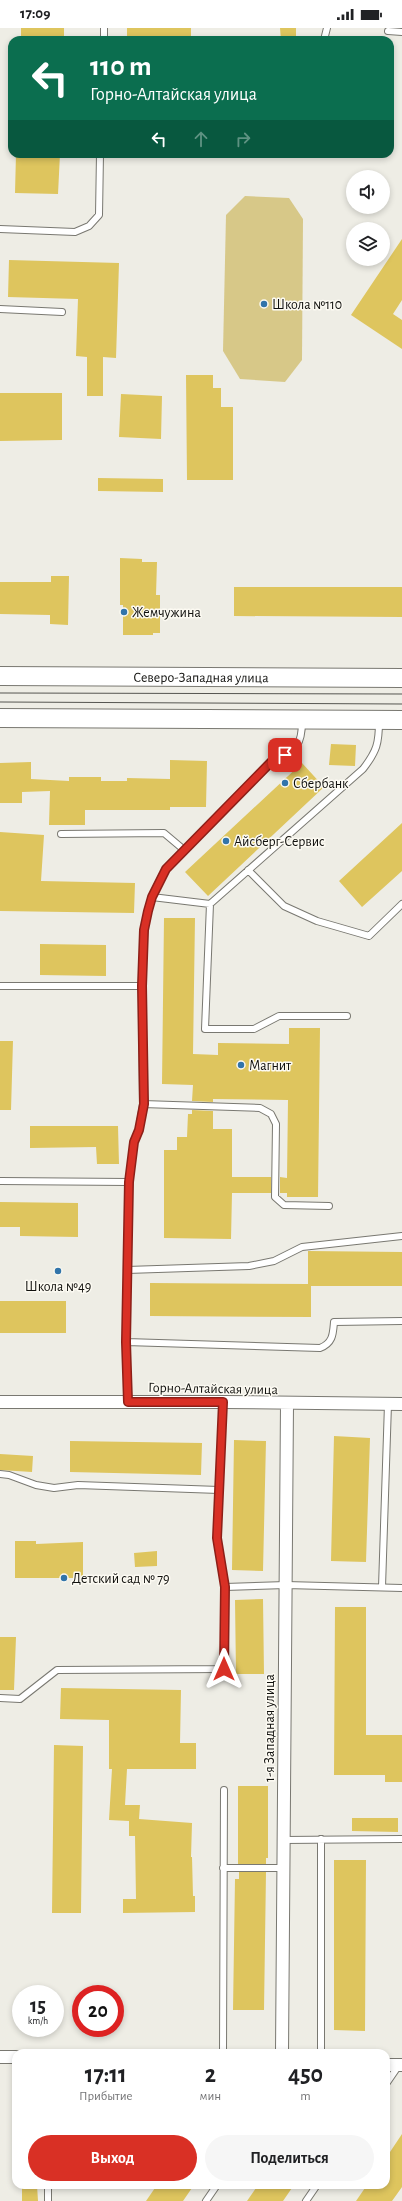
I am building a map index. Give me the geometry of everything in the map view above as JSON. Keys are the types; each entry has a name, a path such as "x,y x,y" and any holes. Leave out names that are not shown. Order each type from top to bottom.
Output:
{"main road":[{"name":"Северо-Западная улица","path":"0,676 402,678"},
{"path":"0,718 402,720"}],"street":[{"name":"Горно-Алтайская улица","path":"0,1402 402,1404"},
{"name":"1-я Западная улица","path":"282,2049 287,1404"},
{"path":"0,2057 12,2057"},
{"path":"390,2065 401,2065"}],"lane":[{"path":"388,32 402,32"},
{"path":"0,229 75,232 89,226 99,215 100,158"},
{"path":"0,309 62,312"},
{"path":"128,1402 126,1342 129,1182 134,1142 141,1124 144,1104 142,986 144,930 152,897 166,869 183,849 275,758 285,755 298,746 302,738 302,720"},
{"path":"347,1016 279,1016 254,1029 205,1029 210,904 363,769 374,755 379,740 379,720"},
{"path":"61,834 164,834 183,849"},
{"path":"248,870 284,906 317,920 369,936 402,904"},
{"path":"152,897 210,904"},
{"path":"0,986 142,986"},
{"path":"144,1104 260,1108 271,1114 276,1124 275,1197 284,1205 329,1206"},
{"path":"0,1181 129,1182"},
{"path":"127,1270 249,1266 274,1261 302,1247 402,1236"},
{"path":"126,1342 320,1348 327,1346 332,1338 334,1322 402,1321"},
{"path":"0,1698 20,1699 57,1670 224,1669 225,1587 217,1538 223,1402"},
{"path":"382,1587 388,1404"},
{"path":"0,1474 9,1474 36,1485 54,1488 78,1485 219,1490"},
{"path":"225,1587 286,1585 402,1588"},
{"path":"223,2049 224,1790"},
{"path":"321,1839 321,2049"},
{"path":"284,1840 402,1839"},
{"path":"223,1868 283,1868"},
{"path":"390,2079 401,2065"},
{"path":"48,2189 48,2201"},
{"path":"206,2201 214,2189"},
{"path":"306,2201 314,2189"}],"shaded area":[{"path":"245,196 289,198 303,219 302,360 285,382 240,379 223,351 226,215"}],"building":[{"path":"21,28 64,28 64,36 21,36"},
{"path":"127,28 191,28 191,36 127,36"},
{"path":"280,28 296,28 296,36 281,36"},
{"path":"16,158 60,158 58,194 15,193"},
{"path":"402,239 402,300 393,314 402,320 402,349 351,315 384,266 390,266 390,257"},
{"path":"9,260 119,263 116,358 103,357 103,396 87,396 87,357 76,356 78,299 8,297"},
{"path":"186,375 213,375 213,388 221,388 221,407 233,407 233,480 187,480"},
{"path":"0,393 62,393 62,440 0,441"},
{"path":"121,394 162,396 161,439 119,437"},
{"path":"98,478 163,479 163,492 98,491"},
{"path":"120,558 142,559 142,562 157,562 156,595 160,595 160,633 153,633 153,635 123,635 123,605 120,605"},
{"path":"51,576 69,576 68,625 50,624 50,615 0,614 0,582 51,582"},
{"path":"234,587 402,587 402,617 234,616"},
{"path":"331,744 356,745 355,766 329,765"},
{"path":"170,760 207,761 206,807 170,807 170,810 85,810 85,825 49,825 50,791 22,792 22,803 0,803 0,763 31,762 31,779 69,781 69,777 101,777 101,781 127,781 127,778 170,779"},
{"path":"302,763 324,787 208,896 185,872"},
{"path":"402,823 402,871 362,907 339,881"},
{"path":"0,832 44,835 41,881 135,883 134,913 0,911"},
{"path":"164,918 195,918 193,1054 218,1055 218,1043 289,1044 289,1028 320,1028 318,1197 287,1197 287,1193 280,1193 280,1177 287,1178 288,1100 213,1099 213,1102 192,1101 193,1085 162,1084"},
{"path":"40,944 106,945 106,976 40,975"},
{"path":"0,1041 13,1041 11,1110 0,1110"},
{"path":"192,1110 213,1111 213,1129 232,1129 232,1177 271,1177 271,1193 232,1193 231,1239 164,1238 164,1150 177,1150 177,1137 187,1137 188,1114 192,1114"},
{"path":"30,1126 118,1126 119,1164 97,1164 96,1147 30,1148"},
{"path":"0,1202 78,1203 78,1237 20,1236 20,1227 0,1227"},
{"path":"308,1251 402,1252 402,1286 311,1286 311,1317 150,1316 150,1283 308,1284"},
{"path":"0,1301 66,1301 66,1333 0,1333"},
{"path":"334,1436 370,1438 366,1562 331,1561"},
{"path":"234,1440 266,1441 263,1571 232,1570"},
{"path":"70,1441 202,1443 201,1475 70,1472"},
{"path":"0,1454 33,1456 32,1472 0,1470"},
{"path":"15,1541 36,1541 36,1544 83,1542 83,1578 15,1578"},
{"path":"157,1551 157,1566 135,1567 134,1553"},
{"path":"263,1599 264,1674 236,1674 235,1600"},
{"path":"335,1607 366,1607 366,1735 402,1735 402,1782 385,1782 385,1775 334,1775"},
{"path":"0,1637 16,1637 14,1690 0,1690"},
{"path":"61,1688 181,1690 180,1743 196,1743 196,1769 127,1769 125,1805 140,1805 139,1819 192,1823 191,1857 195,1912 123,1913 123,1899 136,1899 135,1836 129,1836 129,1821 109,1820 112,1769 109,1769 109,1720 60,1719"},
{"path":"54,1745 83,1746 81,1913 52,1913"},
{"path":"238,1786 268,1786 268,1858 266,1858 266,1864 238,1864"},
{"path":"352,1818 398,1818 398,1832 352,1831"},
{"path":"334,1860 366,1860 365,2031 334,2030"},
{"path":"239,1872 266,1872 264,2010 233,2010 235,1879 239,1879"},
{"path":"402,2134 402,2187 392,2201 356,2201 364,2189 390,2189 390,2152"},
{"path":"22,2189 37,2189 38,2201 22,2201"},
{"path":"154,2189 191,2189 183,2201 146,2201"},
{"path":"255,2189 291,2189 283,2201 247,2201"}],"tram line":[{"path":"0,693 402,694"},
{"path":"0,702 402,704"}],"place":[{"name":"Школа №110","path":"264,304"},
{"name":"Жемчужина","path":"124,612"},
{"name":"Сбербанк","path":"285,783"},
{"name":"Айсберг-Сервис","path":"226,841"},
{"name":"Магнит","path":"241,1065"},
{"name":"Школа №49","path":"58,1271"},
{"name":"Детский сад № 79","path":"64,1578"}],"route":[{"path":"224,1669 225,1587 217,1538 223,1402 128,1402 126,1342 129,1182 134,1142 139,1130 144,1104 142,986 144,930 152,897 166,869 183,849 275,758 285,755"}]}
